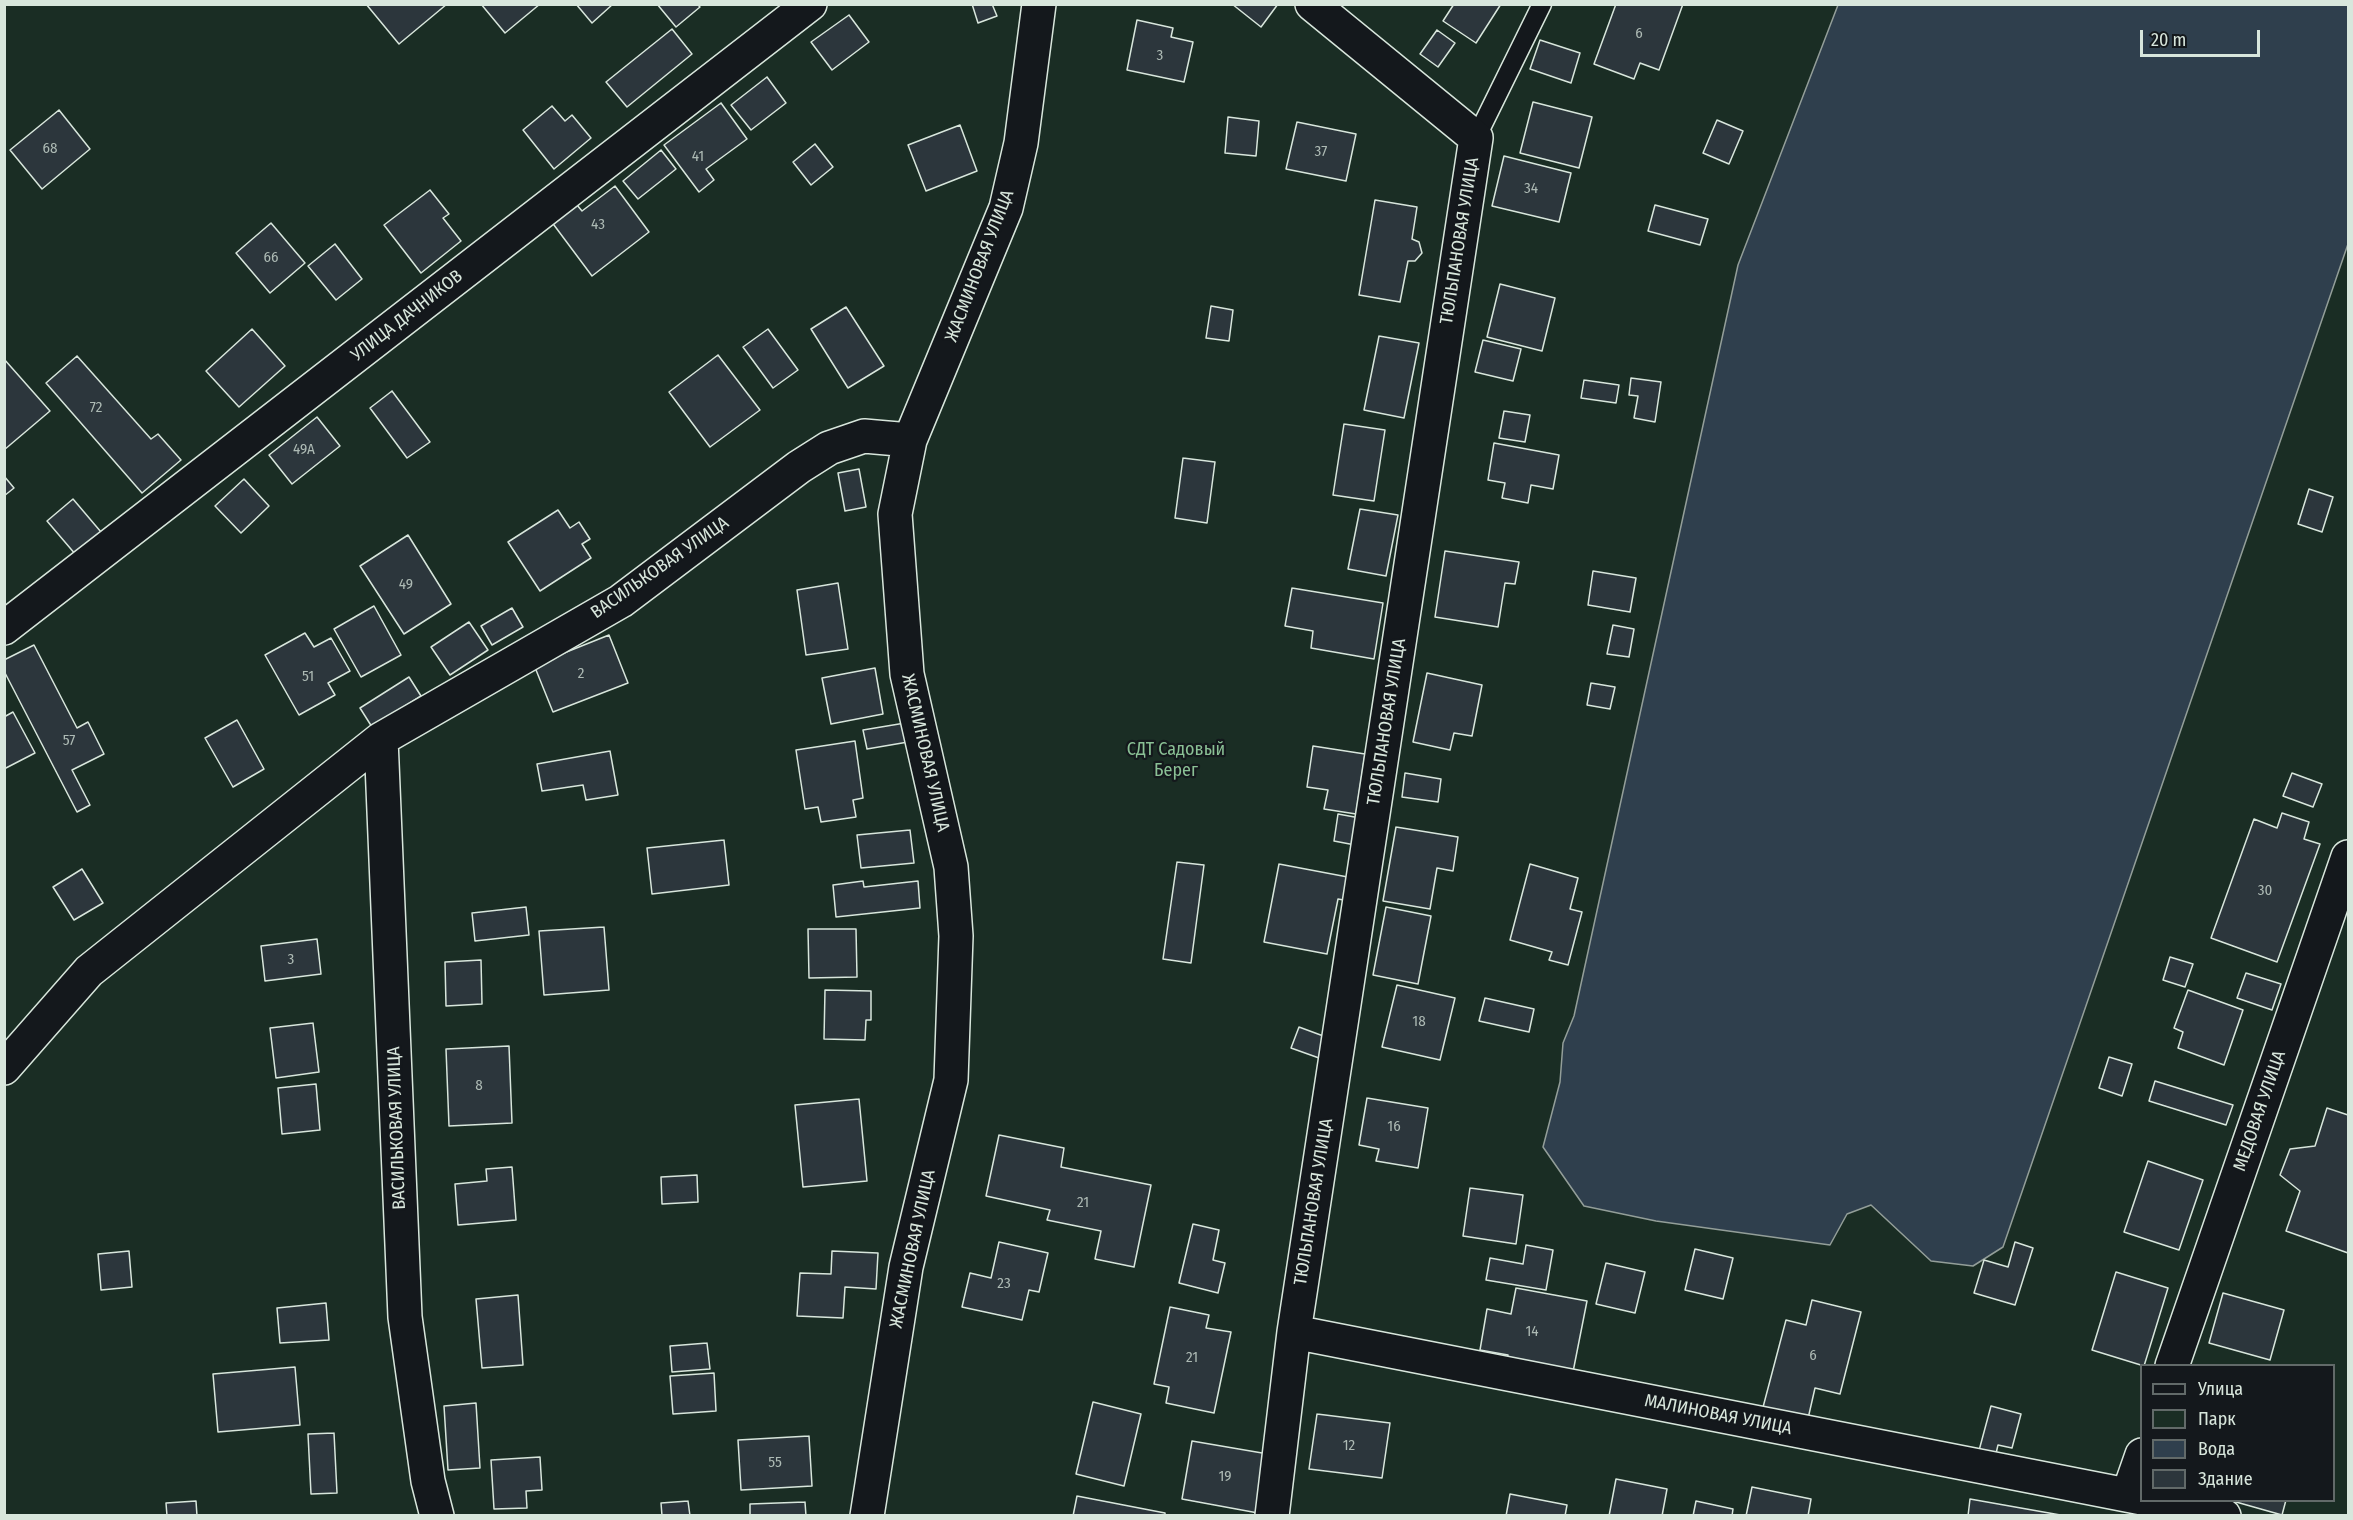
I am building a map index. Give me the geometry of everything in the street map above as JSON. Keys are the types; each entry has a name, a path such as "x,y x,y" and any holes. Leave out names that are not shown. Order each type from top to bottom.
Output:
{"street":[{"name":"УЛИЦА ДАЧНИКОВ","path":"4,628 810,4"},
{"name":"ЖАСМИНОВАЯ УЛИЦА","path":"867,1515 906,1267 951,1080 956,936 951,867 907,674 895,513 910,440 1006,208 1021,143 1039,4"},
{"name":"ТЮЛЬПАНОВАЯ УЛИЦА","path":"1272,1515 1294,1332 1476,138 1312,4"},
{"name":"ВАСИЛЬКОВАЯ УЛИЦА","path":"4,1068 89,971 381,739 621,601 799,467 829,448 864,436 910,440"},
{"name":"ВАСИЛЬКОВАЯ УЛИЦА","path":"381,739 405,1317 428,1481 437,1515"},
{"name":"МЕДОВАЯ УЛИЦА","path":"2172,1364 2349,857"},
{"name":"МАЛИНОВАЯ УЛИЦА","path":"1294,1332 2140,1498"},
{"name":"МАЛИНОВАЯ УЛИЦА","path":"2161,1502 2224,1515"}],"lane":[{"path":"1476,138 1542,4"}],"green space":[{"name":"СДТ Садовый Берег","path":"5,5 2348,5 2348,1515 5,1516"}],"water":[{"path":"1838,5 2348,5 2348,244 2003,1247 1973,1266 1931,1261 1871,1205 1847,1214 1830,1245 1656,1221 1584,1206 1543,1147 1560,1082 1563,1043 1574,1016 1738,265"}],"building":[{"path":"366,4 447,4 399,44"},
{"path":"481,4 540,4 505,33"},
{"path":"576,4 613,4 592,23"},
{"path":"657,4 697,4 700,7 676,27"},
{"path":"972,4 992,4 997,16 978,23"},
{"path":"1232,4 1278,4 1261,27"},
{"path":"1454,4 1501,4 1476,43 1443,21"},
{"path":"1616,4 1683,4 1659,70 1640,63 1634,79 1594,64"},
{"path":"849,15 869,42 832,70 811,42"},
{"path":"1137,20 1173,28 1171,37 1193,42 1184,82 1127,70"},
{"path":"672,29 692,54 627,107 606,82"},
{"path":"1437,30 1455,43 1438,67 1420,54"},
{"path":"1540,40 1580,53 1571,83 1530,69"},
{"path":"767,77 786,103 751,130 731,105"},
{"path":"1533,102 1592,117 1579,168 1520,153"},
{"path":"721,103 747,139 706,169 714,180 699,192 664,145"},
{"path":"552,106 565,121 572,115 591,138 554,169 523,130"},
{"path":"59,110 90,149 42,189 10,150"},
{"path":"1228,117 1259,121 1256,156 1225,153"},
{"path":"1717,120 1743,131 1729,164 1703,153"},
{"path":"1297,122 1356,134 1346,181 1286,169"},
{"path":"960,125 977,171 926,191 908,145"},
{"path":"815,144 833,167 811,185 793,162"},
{"path":"661,150 676,169 638,199 623,181"},
{"path":"1504,156 1571,173 1559,222 1492,206"},
{"path":"615,186 649,232 592,276 548,217 572,199 582,211"},
{"path":"430,190 449,214 443,218 461,241 421,273 384,225"},
{"path":"1375,200 1417,207 1412,239 1419,242 1422,253 1415,261 1408,261 1400,302 1359,295"},
{"path":"1655,205 1708,219 1700,245 1648,231"},
{"path":"271,223 305,263 270,293 236,253"},
{"path":"335,244 362,279 336,300 308,266"},
{"path":"1500,284 1555,298 1542,351 1487,337"},
{"path":"1211,306 1233,310 1229,341 1206,338"},
{"path":"846,307 884,366 848,388 811,329"},
{"path":"252,329 285,366 239,407 206,371"},
{"path":"768,329 798,370 773,388 743,347"},
{"path":"1379,336 1419,343 1404,418 1364,410"},
{"path":"1483,340 1521,349 1513,381 1475,372"},
{"path":"718,355 760,410 710,447 669,392"},
{"path":"77,356 151,439 158,434 181,460 142,493 46,383"},
{"path":"4,359 50,411 4,450"},
{"path":"1631,378 1661,382 1655,422 1634,418 1638,396 1629,395"},
{"path":"1584,380 1619,385 1616,403 1581,398"},
{"path":"392,391 430,442 407,458 370,408"},
{"path":"1504,411 1530,415 1525,442 1499,438"},
{"path":"317,417 340,446 292,484 269,455"},
{"path":"1344,424 1385,430 1374,501 1333,495"},
{"path":"1494,443 1559,455 1553,489 1531,485 1528,503 1502,498 1505,483 1488,480"},
{"path":"1183,458 1215,462 1207,523 1175,518"},
{"path":"859,469 866,507 845,511 838,473"},
{"path":"4,476 14,488 4,496"},
{"path":"244,479 269,506 241,533 215,506"},
{"path":"2309,489 2333,497 2322,532 2298,524"},
{"path":"73,499 101,532 76,555 47,521"},
{"path":"1360,509 1398,515 1386,576 1348,569"},
{"path":"558,510 570,528 579,522 590,539 582,544 591,558 540,591 508,542"},
{"path":"408,535 451,604 404,634 360,566"},
{"path":"1445,551 1519,562 1515,584 1505,583 1498,627 1435,617"},
{"path":"1593,571 1636,578 1630,612 1588,605"},
{"path":"838,583 848,649 806,655 797,590"},
{"path":"1292,588 1383,603 1374,659 1311,648 1313,631 1285,626"},
{"path":"374,606 401,655 361,677 334,629"},
{"path":"512,608 523,627 492,645 481,626"},
{"path":"469,622 488,650 450,675 431,647"},
{"path":"1613,625 1634,629 1629,657 1607,654"},
{"path":"305,633 314,647 331,638 350,671 328,683 335,695 299,715 265,655"},
{"path":"609,635 628,683 553,712 534,665"},
{"path":"34,645 77,728 88,722 104,754 72,770 90,805 77,812 4,671 4,660"},
{"path":"875,668 883,714 831,724 822,678"},
{"path":"1427,673 1482,685 1472,736 1454,733 1450,750 1413,742"},
{"path":"409,677 421,696 372,727 360,708"},
{"path":"1591,683 1615,687 1610,709 1587,705"},
{"path":"13,712 35,753 4,769 4,717"},
{"path":"237,720 264,769 233,787 205,738"},
{"path":"905,723 908,742 867,749 863,730"},
{"path":"855,741 863,798 853,800 856,817 821,822 818,807 805,809 796,750"},
{"path":"1313,746 1365,754 1356,814 1324,809 1328,790 1307,787"},
{"path":"610,751 618,795 586,800 583,785 542,791 537,764"},
{"path":"1405,773 1441,779 1438,802 1402,797"},
{"path":"2292,773 2322,784 2313,807 2283,796"},
{"path":"2282,813 2309,822 2304,839 2320,844 2277,962 2211,938 2254,819 2277,828"},
{"path":"1338,814 1360,818 1355,845 1334,841"},
{"path":"1396,827 1458,837 1453,871 1437,868 1430,909 1383,901"},
{"path":"910,830 914,863 861,868 857,835"},
{"path":"724,840 729,885 652,894 647,848"},
{"path":"1177,862 1204,865 1191,963 1163,959"},
{"path":"1279,864 1353,878 1349,901 1338,899 1327,954 1264,942"},
{"path":"1530,864 1578,878 1570,909 1582,912 1568,965 1549,960 1552,952 1510,940"},
{"path":"82,869 103,903 74,920 53,887"},
{"path":"863,881 864,887 918,881 920,908 836,917 833,885"},
{"path":"526,907 529,935 475,941 472,913"},
{"path":"1386,907 1431,916 1418,984 1373,975"},
{"path":"604,927 609,990 544,995 539,931"},
{"path":"808,929 856,929 857,977 809,978"},
{"path":"317,939 321,974 265,981 261,946"},
{"path":"2170,957 2193,964 2185,987 2163,980"},
{"path":"481,960 482,1004 446,1006 445,962"},
{"path":"2246,973 2281,984 2272,1010 2237,998"},
{"path":"1397,985 1455,998 1440,1060 1382,1047"},
{"path":"825,990 871,991 871,1020 866,1020 865,1040 824,1039"},
{"path":"2188,990 2243,1010 2224,1065 2178,1048 2183,1032 2174,1028"},
{"path":"1485,998 1534,1009 1529,1032 1479,1021"},
{"path":"313,1023 319,1072 276,1078 270,1028"},
{"path":"1299,1027 1326,1037 1319,1058 1291,1048"},
{"path":"509,1046 512,1123 449,1126 446,1049"},
{"path":"2109,1057 2132,1064 2122,1096 2099,1088"},
{"path":"2155,1081 2233,1105 2226,1125 2149,1101"},
{"path":"316,1084 320,1130 282,1134 278,1088"},
{"path":"1367,1098 1428,1108 1418,1168 1376,1161 1379,1149 1359,1145"},
{"path":"859,1099 867,1181 803,1187 795,1105"},
{"path":"2327,1108 2348,1115 2348,1253 2286,1231 2300,1191 2280,1175 2290,1149 2315,1146"},
{"path":"999,1135 1064,1148 1061,1167 1151,1185 1134,1267 1095,1259 1101,1231 1047,1220 1050,1210 986,1196"},
{"path":"2148,1161 2203,1180 2179,1250 2124,1232"},
{"path":"512,1167 516,1220 458,1225 455,1184 487,1181 486,1169"},
{"path":"697,1175 698,1202 662,1204 661,1177"},
{"path":"1470,1188 1523,1195 1516,1244 1463,1236"},
{"path":"1193,1224 1219,1230 1213,1260 1225,1263 1218,1293 1179,1283"},
{"path":"999,1242 1048,1253 1039,1292 1029,1290 1022,1320 962,1307 970,1273 991,1278"},
{"path":"2015,1242 2033,1248 2015,1305 1974,1293 1984,1260 2008,1267"},
{"path":"1526,1245 1553,1250 1546,1290 1486,1280 1490,1258 1523,1264"},
{"path":"1695,1249 1733,1258 1723,1299 1685,1290"},
{"path":"129,1251 132,1287 101,1290 98,1254"},
{"path":"832,1251 878,1253 876,1289 845,1287 843,1318 797,1316 800,1273 831,1274"},
{"path":"1606,1263 1645,1272 1635,1313 1596,1304"},
{"path":"2116,1272 2168,1288 2145,1364 2140,1365 2092,1350"},
{"path":"1516,1288 1587,1301 1572,1377 1506,1364 1508,1355 1480,1350 1487,1309 1511,1314"},
{"path":"2223,1293 2284,1310 2270,1360 2209,1343"},
{"path":"518,1295 523,1365 482,1368 476,1299"},
{"path":"1812,1300 1861,1312 1840,1394 1815,1388 1807,1423 1762,1411 1786,1320 1806,1325"},
{"path":"326,1303 329,1340 280,1343 277,1308"},
{"path":"1170,1307 1209,1315 1206,1328 1231,1332 1214,1413 1166,1403 1169,1387 1154,1384"},
{"path":"707,1343 710,1369 672,1372 670,1346"},
{"path":"295,1367 300,1425 218,1432 213,1374"},
{"path":"714,1373 716,1411 673,1414 670,1376"},
{"path":"1093,1402 1141,1414 1124,1486 1076,1474"},
{"path":"476,1403 480,1468 448,1470 444,1406"},
{"path":"1991,1406 2021,1414 2012,1448 1998,1445 1994,1462 1977,1458"},
{"path":"1317,1414 1390,1423 1382,1478 1309,1469"},
{"path":"334,1433 337,1493 311,1494 308,1434"},
{"path":"809,1436 812,1486 741,1490 738,1440"},
{"path":"1192,1441 1268,1454 1258,1513 1182,1499"},
{"path":"540,1457 542,1490 526,1491 527,1508 494,1509 491,1460"},
{"path":"1616,1479 1667,1489 1662,1516 1609,1516"},
{"path":"1752,1487 1811,1499 1808,1516 1746,1516"},
{"path":"1510,1494 1567,1505 1565,1516 1506,1516"},
{"path":"1077,1496 1165,1513 1165,1516 1073,1516"},
{"path":"1970,1499 2066,1516 1968,1516"},
{"path":"196,1501 197,1516 167,1516 166,1503"},
{"path":"688,1501 690,1516 662,1516 661,1503"},
{"path":"1696,1501 1733,1509 1732,1516 1693,1516"},
{"path":"805,1502 806,1516 750,1516 750,1504"},
{"path":"2236,1502 2285,1502 2282,1515"}]}
